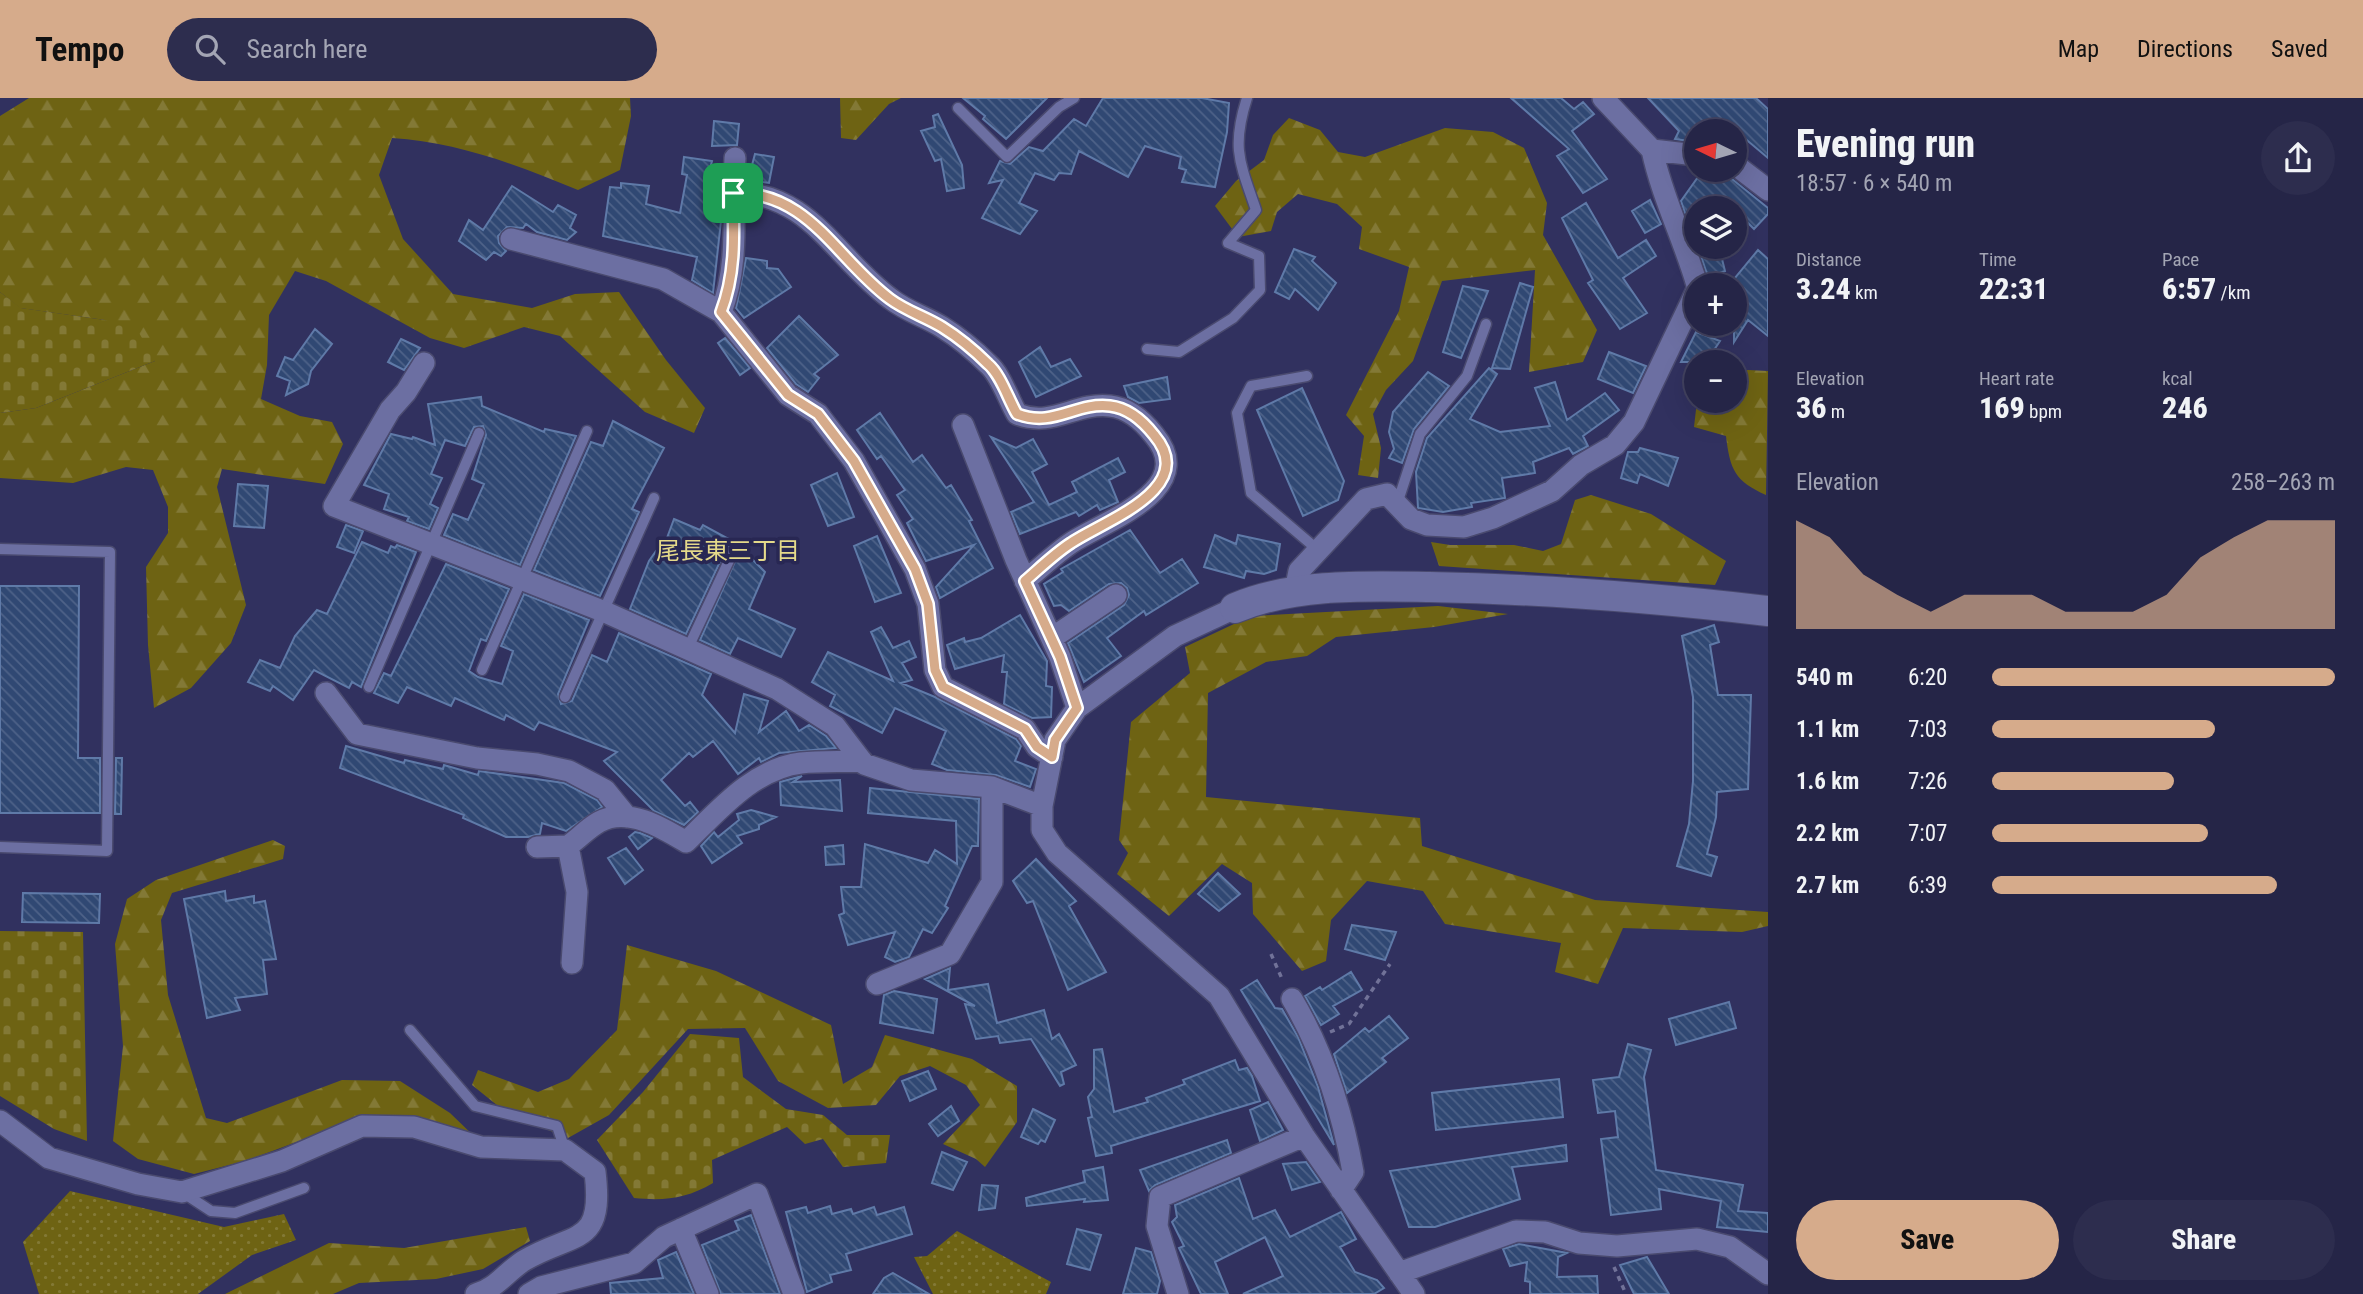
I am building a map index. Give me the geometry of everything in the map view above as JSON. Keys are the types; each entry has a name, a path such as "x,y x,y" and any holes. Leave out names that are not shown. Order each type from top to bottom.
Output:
{"street":[{"path":"1603,98 1652,150 1672,218 1686,247 1694,273"},
{"path":"1652,150 1684,154"},
{"path":"721,312 731,287 734,254 735,158"},
{"path":"1747,174 1768,190"},
{"path":"733,193 752,193 780,200 821,229 859,272 892,300 943,328 990,365 1017,414 1034,421 1055,418 1088,405 1113,406 1133,414 1156,436 1165,456 1161,481 1149,499 1070,543 1025,581"},
{"path":"511,239 663,279 721,312 788,395 818,414 854,461 915,569 928,604 935,670 943,687 1025,729 1037,747 1052,757"},
{"path":"1295,591 1299,571 1366,499 1387,494 1411,519 1427,525 1464,527 1493,518 1552,491 1581,465 1615,445 1634,422 1684,317"},
{"path":"424,363 406,392 390,410 334,506 430,541 604,612 777,689 835,726 862,761"},
{"path":"962,425 1025,581 1052,638 1077,708"},
{"path":"1768,611 1681,601 1475,588 1390,586 1295,591 1259,598 1175,636 1077,708 1055,740 1042,806 1042,830 1057,853 1219,996 1304,1136 1402,1286 1516,1231 1545,1232 1579,1243 1616,1246 1697,1239 1730,1247 1768,1274"},
{"path":"1052,638 1116,594"},
{"path":"326,693 357,734 477,758 537,764 569,771 605,790 627,817"},
{"path":"537,847 568,846 601,821 627,817 658,825 686,842 732,796 762,776 799,764 862,761 911,780 992,788 1042,806"},
{"path":"877,984 950,954 992,882 992,788"},
{"path":"568,846 577,892 572,963"},
{"path":"1292,999 1315,1039 1343,1119 1353,1172 1341,1190"},
{"path":"0,1121 48,1158 138,1184 181,1192 282,1161 362,1126 414,1127 481,1147 565,1150 595,1172 598,1200 593,1224 570,1242 525,1260 486,1292 476,1294"},
{"path":"1178,1294 1157,1226 1160,1197 1304,1136"},
{"path":"529,1294 541,1287 634,1263 664,1237 757,1194 794,1294"},
{"path":"681,1229 708,1294"}],"lane":[{"path":"958,108 1007,157 1059,107 1074,98"},
{"path":"1147,349 1180,352 1233,318 1260,290 1259,256 1228,243 1256,210 1237,152 1237,127 1247,98"},
{"path":"1397,504 1420,434 1467,376 1486,324"},
{"path":"1307,376 1251,386 1237,413 1251,493 1318,551"},
{"path":"482,670 587,431"},
{"path":"369,687 430,541 480,433"},
{"path":"565,697 654,498"},
{"path":"0,549 110,552 107,850 0,848"},
{"path":"688,648 734,550"},
{"path":"410,1030 475,1106 557,1126 565,1150"},
{"path":"181,1192 211,1211 235,1213 304,1188"}],"path":[{"path":"1270,954 1292,999"},
{"path":"1315,1039 1349,1024 1390,964"}],"green space":[{"path":"29,98 630,98 631,116 620,170 578,190 487,156 440,144 392,138 379,175 403,239 453,294 532,308 575,294 619,292 666,360 705,408 694,433 645,412 560,336 524,327 464,348 430,338 326,281 295,271 269,315 267,365 261,399 300,416 332,422 343,444 325,484 222,469 217,487 246,605 231,643 191,688 154,708 148,645 146,567 168,533 168,507 153,470 126,467 73,483 0,478 0,413 36,408 155,361 105,320 20,308 0,292 0,116"},
{"path":"840,98 901,98 889,104 856,140 841,138"},
{"path":"1289,118 1320,130 1338,152 1365,157 1445,128 1493,132 1524,148 1547,203 1543,235 1597,330 1583,362 1529,372 1535,270 1442,281 1413,361 1386,390 1373,414 1381,448 1378,478 1358,475 1364,436 1346,415 1399,311 1409,267 1359,249 1362,227 1337,204 1298,194 1277,212 1271,231 1238,237 1215,206 1236,181 1264,160 1273,135"},
{"path":"0,292 21,308 105,320 138,331 155,361 36,408 0,413"},
{"path":"1747,370 1768,371 1766,495 1747,485 1736,473 1726,436 1694,427 1696,413 1747,413"},
{"path":"1591,495 1651,514 1726,561 1715,585 1439,566 1431,542 1450,545 1514,545 1543,551 1561,544 1575,500"},
{"path":"1438,606 1508,614 1434,627 1336,637 1307,656 1266,662 1208,693 1206,797 1420,818 1422,846 1595,900 1768,912 1768,926 1742,932 1623,928 1598,984 1555,972 1561,943 1445,924 1423,891 1367,881 1331,920 1326,961 1302,971 1253,914 1252,883 1222,864 1169,916 1117,874 1128,853 1119,840 1131,722 1190,673 1185,647 1251,616"},
{"path":"273,840 285,846 283,859 172,893 161,920 168,995 206,1118 227,1123 342,1080 400,1081 450,1113 478,1140 359,1119 245,1161 194,1174 138,1159 113,1141 123,1046 115,944 127,899 156,880"},
{"path":"0,931 83,932 87,1141 54,1129 0,1096"},
{"path":"627,945 716,971 831,1025 843,1084 872,1067 885,1035 972,1059 1017,1086 1017,1122 985,1167 976,1159 943,1144 980,1105 966,1085 930,1066 900,1076 876,1105 828,1108 778,1081 745,1028 688,1029 609,1115 568,1138 508,1114 472,1085 478,1070 538,1092 569,1079 617,1030"},
{"path":"690,1034 739,1038 743,1077 786,1109 823,1115 847,1135 890,1135 886,1163 843,1167 823,1139 805,1144 787,1127 712,1160 713,1183 693,1193 675,1198 634,1198 597,1140 643,1092"},
{"path":"70,1191 224,1227 284,1214 296,1240 252,1255 198,1294 39,1294 23,1242"},
{"path":"526,1227 530,1241 483,1269 436,1279 359,1283 333,1294 225,1294 329,1243 404,1248"},
{"path":"957,1231 1051,1282 1046,1294 933,1294 914,1257 927,1256"}],"building":[{"path":"963,98 1047,98 1006,139 983,119 985,116"},
{"path":"1103,98 1202,98 1229,103 1227,132 1215,187 1182,182 1186,170 1179,168 1181,157 1145,146 1128,177 1079,151 1071,174 1059,173 1054,180 1035,173 1019,203 1037,211 1020,234 982,218 1003,180 989,183 1000,161 1010,164 1029,147 1043,151 1074,119 1086,126"},
{"path":"1511,98 1561,98 1574,109 1583,102 1594,114 1572,131 1607,179 1583,193 1557,156 1569,149"},
{"path":"1648,98 1756,98 1768,109 1768,158 1747,140 1747,119 1684,119 1684,140 1675,139 1679,131"},
{"path":"938,114 962,165 964,188 947,191 941,159 935,161 921,131 935,127 933,116"},
{"path":"714,121 739,124 737,145 712,146"},
{"path":"755,154 774,157 769,183 748,180"},
{"path":"684,157 712,161 706,184 721,186 713,220 721,221 713,293 692,280 697,257 603,236 610,187 621,188 621,183 649,186 646,204 680,213 687,175 682,174"},
{"path":"1694,182 1736,182 1768,208 1768,214 1754,229 1747,222 1747,196 1685,196"},
{"path":"512,186 553,212 558,205 576,215 570,228 576,232 567,240 537,232 526,224 523,228 507,227 498,236 499,243 506,251 501,256 494,252 486,260 459,241 469,220 483,230"},
{"path":"1650,200 1661,224 1645,233 1632,211"},
{"path":"1586,203 1618,258 1646,240 1656,256 1623,278 1647,313 1620,329 1588,283 1593,280 1562,218"},
{"path":"1294,249 1315,257 1312,261 1336,283 1318,310 1295,289 1289,299 1275,292"},
{"path":"1758,250 1768,259 1768,336 1747,322 1747,273 1739,273"},
{"path":"746,258 767,261 767,268 778,269 791,287 744,318 736,308"},
{"path":"1702,259 1722,259 1725,271 1707,273"},
{"path":"1520,283 1533,287 1510,369 1492,368"},
{"path":"1463,286 1488,291 1461,358 1443,352"},
{"path":"799,316 838,355 814,374 819,378 808,392 796,384 767,348"},
{"path":"315,329 332,344 311,371 308,384 286,395 290,381 277,376 285,357 293,360"},
{"path":"1694,336 1707,336 1720,341 1714,350 1687,350"},
{"path":"725,338 750,368 740,375 718,343"},
{"path":"401,339 420,348 404,370 388,362"},
{"path":"1040,347 1051,367 1070,359 1081,376 1036,397 1019,362"},
{"path":"1609,352 1646,366 1633,393 1598,379"},
{"path":"1489,368 1497,374 1470,419 1500,432 1550,426 1535,388 1555,382 1567,420 1605,393 1619,410 1583,436 1588,446 1573,454 1569,448 1533,462 1535,473 1502,478 1505,498 1471,503 1472,507 1443,512 1418,508 1416,472 1427,438"},
{"path":"1428,372 1449,386 1414,429 1402,463 1389,458 1394,449 1389,432 1393,412"},
{"path":"1167,377 1170,399 1139,403 1128,397 1124,386"},
{"path":"1302,388 1344,481 1338,500 1303,516 1257,410"},
{"path":"481,397 482,406 544,432 545,429 576,436 520,565 444,535 453,514 468,520 484,484 472,479 486,435 483,426 474,427 465,446 445,440 431,474 442,478 430,504 438,508 429,529 407,521 409,517 384,509 389,494 364,485 391,434 412,439 413,437 435,445 428,404"},
{"path":"880,413 913,462 922,455 946,488 951,485 972,520 969,521 993,568 940,598 936,587 974,545 926,561 907,523 913,519 897,495 905,490 881,456 877,459 857,430"},
{"path":"613,421 664,448 632,509 639,512 600,596 534,570 591,442 603,446"},
{"path":"991,437 1016,448 1033,439 1047,464 1032,472 1049,505 1077,492 1072,482 1118,458 1125,472 1109,480 1118,502 1100,510 1097,505 1079,516 1076,512 1020,534 1011,512 1034,502"},
{"path":"1640,448 1678,458 1668,486 1640,474 1637,483 1621,478 1628,452 1638,452"},
{"path":"837,473 854,517 828,526 811,485"},
{"path":"238,484 268,486 264,528 234,526"},
{"path":"674,519 700,530 703,525 736,543 727,547 686,634 630,609 649,561 656,551 661,554"},
{"path":"346,525 363,531 354,553 337,547"},
{"path":"1130,530 1160,573 1182,559 1198,583 1146,615 1144,611 1107,638 1121,656 1084,682 1068,643 1124,605 1129,595 1127,588 1121,583 1109,584 1069,611 1061,605 1054,606 1044,584 1063,572 1061,569"},
{"path":"1215,535 1236,544 1238,535 1280,544 1276,570 1264,574 1246,571 1244,578 1204,567"},
{"path":"877,536 901,593 875,602 854,546"},
{"path":"362,542 388,553 391,546 395,548 397,545 416,552 361,687 352,682 349,688 314,670 293,700 273,686 270,691 248,682 260,660 280,668 295,636 317,610 327,614"},
{"path":"741,548 765,572 749,609 795,629 781,657 738,638 730,654 700,640"},
{"path":"446,564 509,589 486,641 481,639 469,671 478,677 502,684 513,651 501,646 524,594 589,620 558,694 561,704 572,701 592,655 607,662 619,633 711,674 702,695 735,733 744,694 768,701 759,732 786,711 799,731 809,725 826,736 836,748 779,753 761,762 759,758 738,774 713,741 693,757 689,753 661,780 685,806 690,802 698,812 684,825 654,811 604,761 617,752 539,722 534,730 506,715 504,720 455,698 451,706 407,687 398,703 374,693 384,673 391,676"},
{"path":"0,586 79,586 78,758 100,758 100,813 0,813"},
{"path":"1020,615 1047,661 1046,686 1052,687 1051,717 1032,718 1004,704 1007,672 1002,672 1004,655 955,669 947,645 964,638 965,642 981,638"},
{"path":"1714,625 1719,642 1710,645 1718,695 1751,695 1748,789 1717,792 1716,817 1707,854 1717,857 1711,876 1677,866 1689,824 1693,781 1693,697 1682,636"},
{"path":"881,627 893,648 909,641 916,657 902,663 912,680 901,683 935,697 1016,739 1021,746 1015,761 1036,769 1030,787 996,775 947,770 932,764 946,731 895,708 882,733 830,706 835,695 812,682 828,652 893,681 871,632"},
{"path":"346,746 404,763 405,760 443,769 444,765 478,775 479,771 564,783 597,800 602,807 566,831 542,823 540,834 506,837 463,818 464,815 340,768"},
{"path":"116,758 122,758 121,814 115,814"},
{"path":"802,776 793,782 840,780 842,811 781,805 780,782"},
{"path":"870,788 979,799 978,846 972,846 945,906 948,908 932,933 923,929 909,957 895,962 885,957 895,932 848,945 839,915 844,913 841,887 861,887 865,844 928,863 935,850 957,864 956,821 868,813"},
{"path":"751,810 776,817 759,825 759,829 737,836 742,843 712,863 701,846 714,832 718,837 739,820 737,814"},
{"path":"635,832 652,838 638,849 629,837"},
{"path":"843,845 844,864 826,865 825,847"},
{"path":"626,848 643,870 625,884 608,858"},
{"path":"1036,859 1076,901 1069,906 1106,972 1068,990 1033,901 1027,903 1013,881"},
{"path":"1218,873 1240,894 1219,911 1198,894"},
{"path":"225,891 226,901 254,896 254,903 265,901 276,959 263,960 267,994 235,998 240,1010 207,1018 184,899"},
{"path":"23,893 100,894 99,923 22,922"},
{"path":"1352,925 1396,932 1385,960 1345,949"},
{"path":"950,968 948,990 988,984 997,1023 1044,1010 1052,1039 1059,1034 1076,1065 1061,1072 1064,1084 1060,1086 1031,1039 1000,1043 998,1036 976,1039 965,1004 975,1006 925,979"},
{"path":"1351,972 1362,990 1333,1006 1339,1014 1321,1025 1305,996 1320,987 1322,990"},
{"path":"1257,980 1275,1008 1282,1009 1298,1037 1318,1087 1334,1145 1241,990"},
{"path":"894,991 937,999 933,1033 880,1023 884,995"},
{"path":"1729,1002 1736,1028 1676,1045 1669,1019"},
{"path":"1389,1016 1408,1038 1382,1058 1386,1062 1347,1093 1334,1054 1365,1028 1369,1032"},
{"path":"1628,1044 1651,1050 1644,1077 1656,1170 1743,1185 1738,1211 1768,1213 1768,1232 1717,1227 1721,1201 1659,1189 1661,1209 1611,1215 1601,1139 1618,1137 1615,1111 1598,1113 1593,1080 1619,1077"},
{"path":"1102,1049 1114,1112 1148,1102 1146,1098 1185,1084 1183,1080 1235,1060 1239,1070 1247,1068 1252,1076 1260,1101 1111,1146 1112,1153 1096,1156 1088,1118 1092,1117 1088,1097 1094,1089 1094,1050"},
{"path":"928,1071 936,1089 910,1101 902,1081"},
{"path":"1559,1079 1563,1117 1436,1130 1432,1093"},
{"path":"1268,1102 1283,1130 1260,1141 1250,1110"},
{"path":"951,1106 959,1121 938,1136 929,1124"},
{"path":"1033,1109 1055,1120 1045,1142 1041,1140 1038,1144 1021,1137"},
{"path":"1227,1140 1231,1153 1155,1185 1149,1191 1140,1170"},
{"path":"1566,1145 1567,1161 1512,1167 1520,1199 1435,1227 1409,1227 1390,1171"},
{"path":"942,1152 967,1162 953,1190 932,1183"},
{"path":"1306,1162 1320,1182 1292,1190 1283,1164"},
{"path":"1103,1167 1108,1200 1084,1202 1085,1199 1027,1206 1026,1198 1085,1182 1083,1171"},
{"path":"1239,1178 1253,1219 1275,1210 1290,1237 1341,1212 1356,1239 1340,1247 1355,1272 1377,1280 1384,1288 1374,1294 1243,1294 1283,1276 1265,1237 1215,1262 1228,1294 1201,1294 1179,1248 1184,1246 1172,1222 1177,1217 1175,1205"},
{"path":"982,1185 998,1186 995,1208 979,1210"},
{"path":"830,1206 832,1214 851,1209 853,1214 874,1207 877,1215 904,1207 912,1234 846,1254 851,1270 830,1275 832,1282 807,1292 786,1212 806,1207 808,1213"},
{"path":"751,1215 780,1294 721,1294 702,1245 739,1230 735,1221"},
{"path":"1077,1229 1101,1235 1090,1270 1067,1264"},
{"path":"1519,1244 1567,1253 1558,1257 1557,1277 1597,1276 1598,1294 1530,1294 1530,1282 1525,1281 1527,1262 1510,1266 1503,1249"},
{"path":"1136,1248 1151,1252 1160,1281 1157,1294 1123,1294"},
{"path":"676,1252 694,1294 611,1294 610,1283 663,1278 658,1260"},
{"path":"1647,1257 1669,1294 1634,1294 1620,1265"},
{"path":"893,1273 929,1294 873,1294 884,1278"}],"district":[{"name":"尾長東三丁目","path":"728,551"}],"route":[{"path":"733,193 752,193 780,200 821,229 859,272 892,300 943,328 990,365 1017,414 1034,421 1055,418 1088,405 1113,406 1133,414 1156,436 1165,456 1161,481 1149,499 1070,543 1025,581 1060,657 1077,708 1055,740 1052,757 1037,747 1025,729 943,687 935,670 928,604 915,569 854,461 818,414 788,395 721,312 731,287 734,254 733,193"}]}
